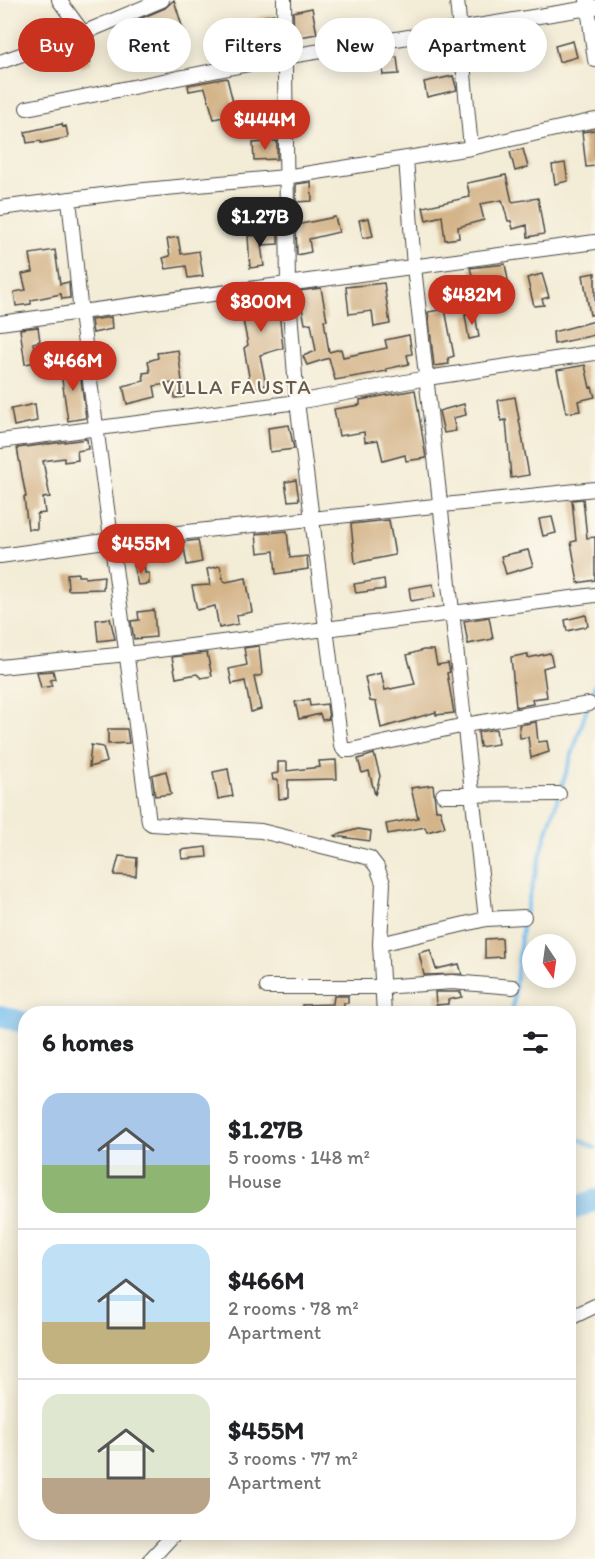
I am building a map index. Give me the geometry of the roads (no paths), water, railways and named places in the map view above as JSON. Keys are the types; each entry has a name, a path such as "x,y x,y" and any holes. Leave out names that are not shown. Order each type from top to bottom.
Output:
{"street":[{"path":"59,0 72,18"},
{"path":"95,28 162,0"},
{"path":"284,0 284,18"},
{"path":"457,0 459,18"},
{"path":"520,18 590,5 595,60"},
{"path":"303,54 407,37"},
{"path":"0,62 18,56"},
{"path":"27,108 209,72"},
{"path":"285,72 288,285 297,402 328,627 341,745 344,750 465,725 589,704"},
{"path":"464,72 471,148"},
{"path":"0,208 285,177 471,148 595,120"},
{"path":"406,158 414,267 442,504 486,919"},
{"path":"69,199 81,314 150,823 261,831 370,858 383,883 380,944 383,1006"},
{"path":"0,323 81,314 595,242"},
{"path":"0,441 297,402 427,378 595,353"},
{"path":"0,556 112,540 595,489"},
{"path":"0,667 127,654 453,611 595,595"},
{"path":"443,795 559,794"},
{"path":"380,944 486,919 524,916"},
{"path":"267,987 381,987 452,982 513,987"},
{"path":"576,1315 595,1306"},
{"path":"151,1559 169,1540"}],"waterway":[{"path":"590,701 595,685"},
{"path":"525,914 545,838 587,708"},
{"path":"513,1006 523,921"},
{"path":"0,1016 18,1021"},
{"path":"576,1137 595,1148"},
{"path":"576,1208 595,1200"}],"district":[{"name":"VILLA FAUSTA","path":"237,387"}]}
